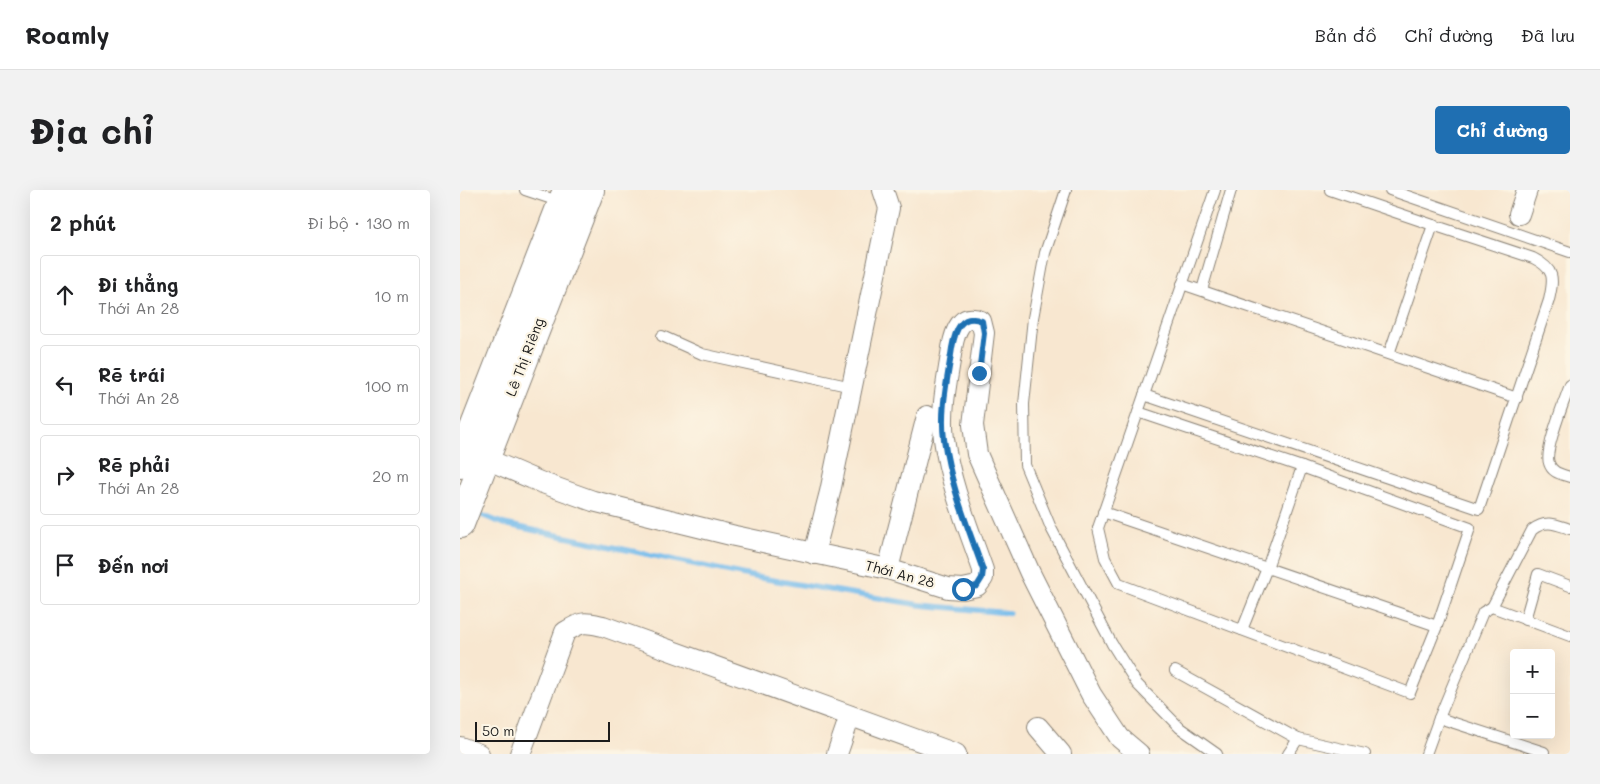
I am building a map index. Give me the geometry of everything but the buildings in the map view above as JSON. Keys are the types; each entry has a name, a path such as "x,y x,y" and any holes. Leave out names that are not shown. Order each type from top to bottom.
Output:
{"street":[{"name":"Lê Thị Riêng","path":"474,469 590,190"},
{"path":"814,554 830,492 889,208 883,190"},
{"path":"1519,214 1527,190"},
{"name":"Lê Thị Riêng","path":"460,524 474,469 564,196"},
{"name":"Thới An 28","path":"474,469 498,464 540,482 594,501 814,554 888,569 948,588 963,589 977,586 982,578 983,570 952,477 944,438 944,402 954,340 958,328 964,320 974,318 982,321 984,333 973,425 977,454 1030,573 1091,694 1120,738 1138,754"},
{"path":"888,569 927,416"},
{"path":"520,754 566,632 576,625 585,622 603,626 956,754"},
{"path":"837,754 850,716"},
{"path":"1038,727 1062,754"},
{"path":"460,747 479,754"}],"lane":[{"path":"525,190 564,196"},
{"path":"1066,190 1045,253 1033,318 1024,404 1025,465 1059,544 1112,644 1137,684 1180,728 1217,754"},
{"path":"1138,412 1302,467 1470,528 1437,626 1410,694 1119,584 1105,558 1098,528 1103,512 1215,190"},
{"path":"1202,290 1231,190"},
{"path":"1144,395 1479,510 1549,300 1553,282 1551,272 1544,263 1533,258 1330,190"},
{"path":"1390,190 1570,252"},
{"path":"1388,354 1433,225"},
{"path":"1182,284 1516,398"},
{"path":"662,336 702,354 852,387"},
{"path":"1570,385 1550,444 1548,462 1555,472 1570,477"},
{"path":"1242,630 1267,568 1302,467"},
{"path":"1103,512 1437,626"},
{"path":"1426,754 1483,612 1492,608 1532,530 1540,524 1552,523 1570,529"},
{"path":"1525,620 1538,574 1570,586"},
{"path":"1492,608 1570,636"},
{"path":"1176,672 1298,739 1365,754"},
{"path":"1439,718 1544,752"},
{"path":"1288,754 1298,739"}],"waterway":[{"path":"474,512 504,524 755,577 920,605 1009,613"}],"route":[{"path":"963,589 977,586 982,578 983,570 952,477 944,438 944,402 954,340 958,328 964,320 974,318 982,321 984,333 979,373"}]}
